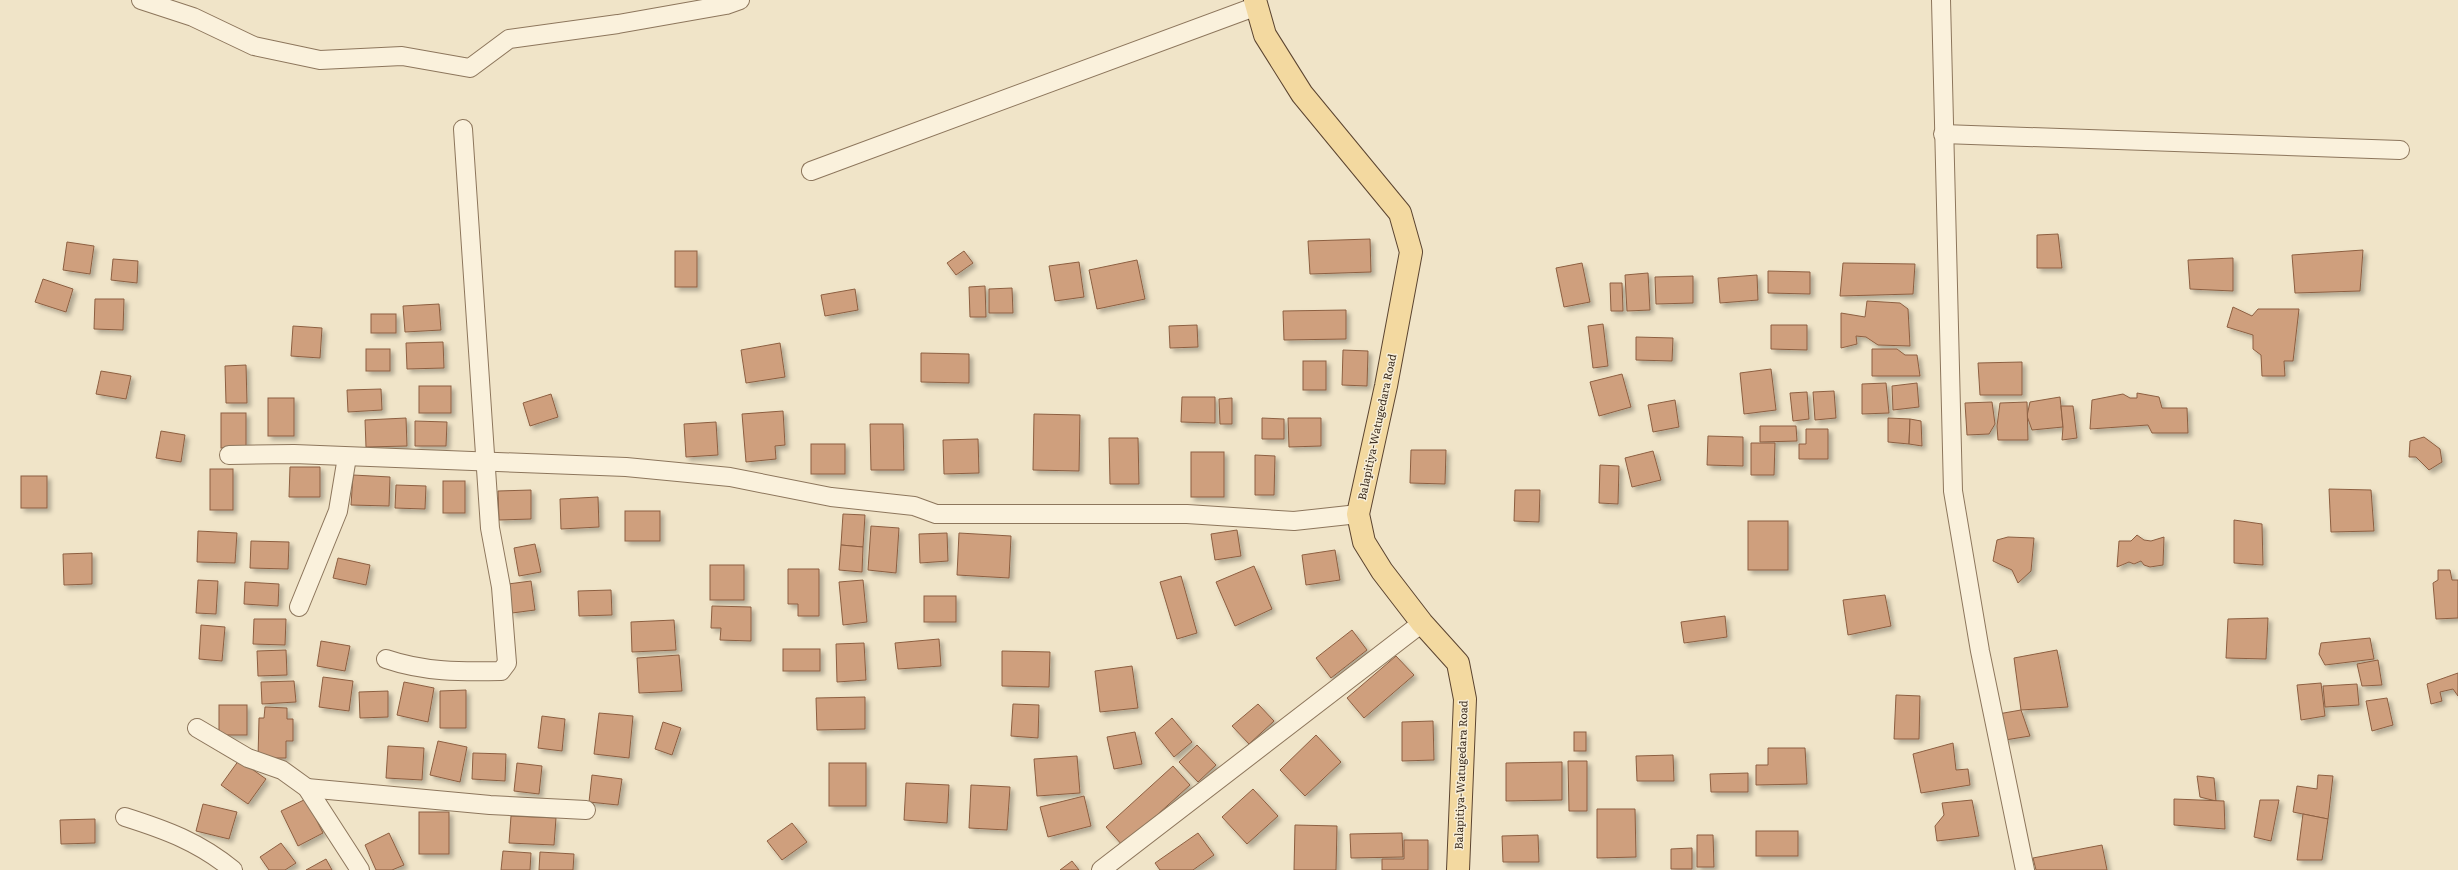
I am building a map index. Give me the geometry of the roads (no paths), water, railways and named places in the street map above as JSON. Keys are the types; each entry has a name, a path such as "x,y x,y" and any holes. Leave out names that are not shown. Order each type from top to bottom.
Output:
{"main road":[{"name":"Balapitiya-Watugedara Road","path":"1256,3 1265,35 1302,94 1400,213 1411,252 1386,386 1358,514 1364,542 1382,572 1422,623 1458,663 1465,699 1458,870"}],"street":[{"path":"141,0 193,17 254,46 320,60 402,56 470,68 509,39 625,23 726,5 740,0"},
{"path":"1941,0 1952,490 1980,651 2025,870"},
{"path":"811,171 1256,3"},
{"path":"386,659 409,667 457,672 501,671 507,663 501,587 490,528 463,129"},
{"path":"1943,134 2400,150"},
{"path":"229,455 294,454 626,468 730,477 831,497 914,506 936,514 1187,514 1294,521 1358,514"},
{"path":"299,607 338,510 347,457"},
{"path":"1101,870 1422,623"},
{"path":"196,728 248,758 282,770 307,788 360,870"},
{"path":"307,788 490,805 586,810"},
{"path":"125,817 169,831 211,852 233,870"}]}
